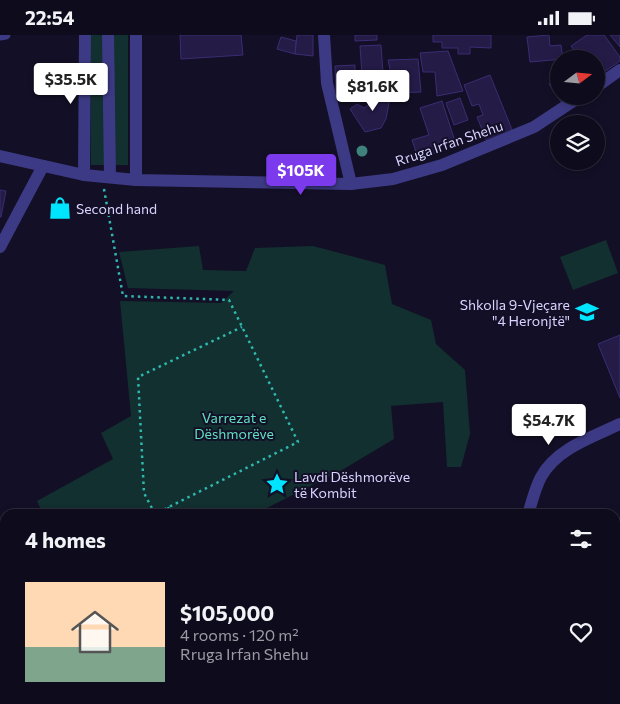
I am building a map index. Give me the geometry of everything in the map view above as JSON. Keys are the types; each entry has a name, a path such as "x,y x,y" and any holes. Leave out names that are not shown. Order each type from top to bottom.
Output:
{"street":[{"path":"84,175 85,35"},
{"path":"106,177 108,35"},
{"path":"136,35 136,180"},
{"path":"324,35 327,83 351,184"},
{"path":"605,80 620,69"},
{"name":"Rruga Irfan Shehu","path":"0,156 84,175 136,180 351,184 393,179 442,165 534,127 568,105"},
{"path":"0,247 43,166"},
{"path":"530,509 540,478 549,464 565,451 620,424"}],"lane":[{"path":"0,36 6,35"}],"path":[{"path":"106,177 108,218 123,296 229,300 298,442 164,509"},
{"path":"153,509 144,493 138,377 242,327"}],"green space":[{"path":"91,35 128,35 128,165 91,165"},
{"path":"606,240 618,273 573,290 560,257"},
{"name":"Varrezat e Dëshmorëve","path":"199,246 203,270 246,271 255,248 313,246 385,265 392,304 431,320 436,344 465,370 470,434 461,467 447,467 443,402 391,406 394,439 342,470 265,509 41,509 37,501 113,459 101,433 131,416 120,301 221,303 234,291 128,288 119,252"}],"building":[{"path":"180,35 241,35 243,55 181,59"},
{"path":"297,35 313,35 313,56 295,54"},
{"path":"355,35 377,35 377,40 355,41"},
{"path":"433,35 491,35 491,48 470,47 470,54 458,54 458,48 442,48 442,42 433,42"},
{"path":"549,35 550,46 561,45 562,50 550,50 550,60 530,62 527,37"},
{"path":"587,35 604,35 620,57 620,61 605,71 605,50 574,50 571,46"},
{"path":"610,35 620,35 620,47"},
{"path":"281,37 296,41 295,54 277,49"},
{"path":"381,45 383,73 362,74 360,46"},
{"path":"448,51 463,91 437,96 435,72 423,72 420,53"},
{"path":"418,59 421,92 395,93 388,60"},
{"path":"355,65 355,79 366,79 366,94 336,95 335,66"},
{"path":"490,75 513,132 487,142 477,117 483,115 479,104 472,106 464,85"},
{"path":"375,90 383,91 389,103 386,119 381,128 365,132 350,109 357,104 364,108 373,102 371,93"},
{"path":"460,98 468,120 454,125 446,103"},
{"path":"442,101 454,138 433,145 435,153 418,158 412,140 429,135 420,108"},
{"path":"0,190 6,191 1,217 0,217"},
{"path":"620,335 620,398 598,344"}],"place":[{"name":"Second hand","path":"60,208"},
{"name":"Shkolla 9-Vjeçare \"4 Heronjtë\"","path":"587,312"},
{"name":"Lavdi Dëshmorëve të Kombit","path":"277,484"}]}
